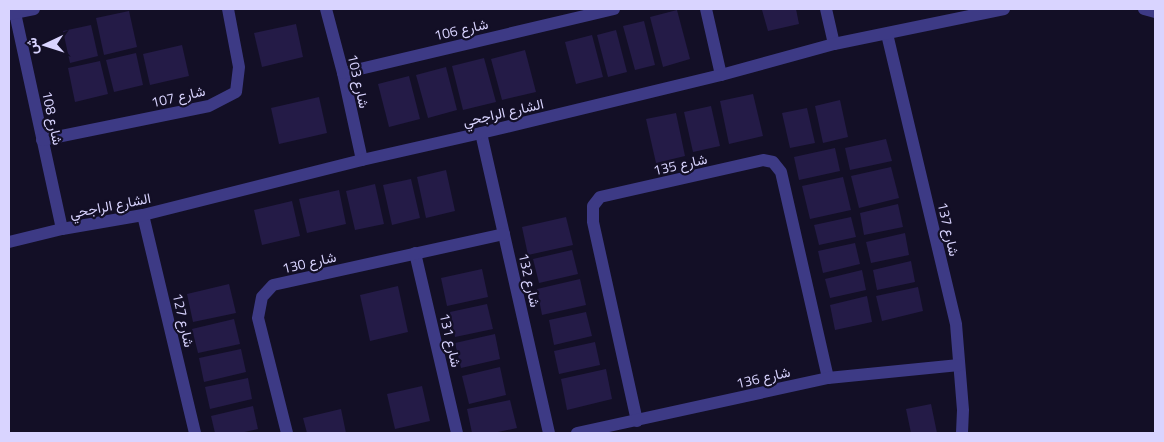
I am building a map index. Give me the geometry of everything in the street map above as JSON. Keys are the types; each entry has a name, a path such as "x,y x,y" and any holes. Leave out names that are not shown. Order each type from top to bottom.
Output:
{"street":[{"path":"12,14 34,9"},
{"name":"شارع 107","path":"42,140 209,106 236,92 239,67 228,9"},
{"name":"شارع 103","path":"326,9 343,73 362,160"},
{"name":"شارع 106","path":"343,73 614,9"},
{"path":"706,9 721,75"},
{"path":"826,9 834,44"},
{"name":"الشارع الراجحي","path":"9,242 62,229 143,214 481,133 721,75 834,44 1004,9"},
{"path":"1144,9 1155,12"},
{"name":"شارع 108","path":"12,14 62,229"},
{"name":"شارع 137","path":"888,34 956,324 963,410 962,433"},
{"name":"شارع 132","path":"481,133 549,433"},
{"name":"شارع 135","path":"637,421 593,222 594,206 600,198 754,162 763,160 773,162 781,172 828,378"},
{"name":"شارع 127","path":"143,214 196,433"},
{"name":"شارع 130","path":"287,433 258,318 262,297 273,285 504,234"},
{"name":"شارع 131","path":"415,253 457,433"},
{"name":"شارع 136","path":"577,433 828,378 959,366"}],"building":[{"path":"796,9 799,24 768,31 762,10"},
{"path":"677,10 690,59 663,67 650,17"},
{"path":"129,11 137,47 104,55 96,18"},
{"path":"644,21 655,65 635,70 623,26"},
{"path":"296,24 303,57 262,67 254,33"},
{"path":"91,25 98,56 70,63 63,31"},
{"path":"616,30 627,72 608,77 597,35"},
{"path":"592,35 603,77 576,84 565,42"},
{"path":"182,45 189,76 150,85 143,54"},
{"path":"525,50 536,92 502,100 491,59"},
{"path":"136,53 143,85 114,92 106,60"},
{"path":"484,58 496,102 463,110 452,66"},
{"path":"100,61 108,94 75,102 68,68"},
{"path":"446,67 457,110 428,118 416,75"},
{"path":"409,76 420,119 389,127 378,84"},
{"path":"753,94 763,136 729,144 720,101"},
{"path":"319,97 327,133 279,144 271,108"},
{"path":"840,100 848,137 823,143 815,106"},
{"path":"711,106 720,146 693,152 684,112"},
{"path":"807,108 815,143 790,148 782,113"},
{"path":"676,113 685,156 656,163 646,119"},
{"path":"886,139 892,161 850,170 845,148"},
{"path":"835,148 840,171 799,180 794,157"},
{"path":"891,167 899,198 859,208 851,176"},
{"path":"446,170 455,211 426,218 417,177"},
{"path":"843,177 851,210 810,219 802,186"},
{"path":"411,179 420,218 392,225 383,185"},
{"path":"375,184 384,224 355,230 346,191"},
{"path":"339,190 346,224 307,233 299,199"},
{"path":"292,201 300,236 262,245 254,210"},
{"path":"898,204 903,227 864,235 860,213"},
{"path":"566,217 573,245 528,255 522,227"},
{"path":"851,217 856,237 819,245 814,225"},
{"path":"905,233 909,255 871,263 866,242"},
{"path":"855,243 860,264 823,273 818,251"},
{"path":"572,250 578,274 539,283 533,259"},
{"path":"911,261 915,282 877,290 873,270"},
{"path":"482,269 488,297 447,306 441,278"},
{"path":"862,270 866,290 830,298 825,279"},
{"path":"580,279 586,305 542,315 537,289"},
{"path":"229,284 236,313 193,322 187,294"},
{"path":"398,286 408,332 370,341 360,295"},
{"path":"918,287 923,311 882,321 876,296"},
{"path":"867,296 872,322 835,330 830,305"},
{"path":"487,304 493,329 455,337 450,312"},
{"path":"586,312 592,336 554,345 549,320"},
{"path":"234,319 240,344 198,353 192,329"},
{"path":"495,334 500,359 461,368 455,343"},
{"path":"595,342 600,365 559,374 554,351"},
{"path":"241,349 246,372 204,382 199,358"},
{"path":"500,367 506,395 469,404 462,376"},
{"path":"606,369 612,399 567,410 561,379"},
{"path":"248,378 252,399 210,409 205,387"},
{"path":"422,386 430,421 395,429 387,394"},
{"path":"510,400 517,428 493,433 472,433 467,409"},
{"path":"931,404 937,433 911,433 906,409"},
{"path":"253,406 258,429 240,433 215,433 211,416"},
{"path":"341,409 346,433 307,433 303,418"}]}
